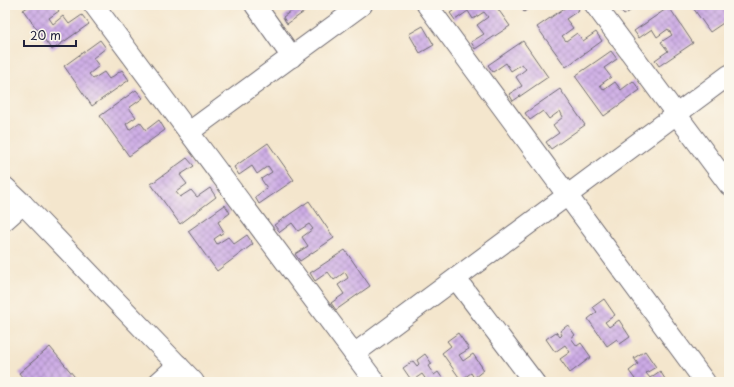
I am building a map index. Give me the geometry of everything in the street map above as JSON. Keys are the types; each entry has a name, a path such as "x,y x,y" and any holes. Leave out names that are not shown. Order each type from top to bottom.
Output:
{"street":[{"path":"94,5 375,382"},
{"path":"255,5 292,57"},
{"path":"189,132 362,5"},
{"path":"427,5 705,382"},
{"path":"595,5 729,185"},
{"path":"354,354 729,75"},
{"path":"5,187 194,382"},
{"path":"5,220 23,204"},
{"path":"456,279 534,382"},
{"path":"159,382 178,365"}],"building":[{"path":"31,5 55,5 59,11 49,18 53,24 63,16 69,24 82,15 89,24 52,50 23,10"},
{"path":"293,5 314,5 287,24 283,17 295,8"},
{"path":"462,5 495,5 510,26 475,49 471,42 484,34 477,25 488,17 484,12 473,19 468,11 455,20 450,13"},
{"path":"519,5 533,5 524,12"},
{"path":"569,5 576,5 579,10 566,19 573,28 562,36 566,41 577,33 583,41 596,32 602,41 566,67 537,27"},
{"path":"625,5 639,5 624,15 619,9"},
{"path":"691,5 729,5 729,19 710,32"},
{"path":"669,7 693,43 659,66 655,60 668,51 661,42 672,35 668,29 657,37 652,29 639,38 634,31"},
{"path":"423,26 434,45 420,53 409,34"},
{"path":"100,40 106,48 93,58 99,66 89,74 93,79 104,72 109,79 122,70 129,80 92,106 64,66"},
{"path":"523,41 548,77 513,101 509,94 522,86 516,77 526,69 522,64 511,71 506,63 493,72 488,65"},
{"path":"611,51 617,59 604,68 611,77 600,85 604,90 615,82 621,90 633,81 640,90 604,116 575,76"},
{"path":"560,89 585,125 551,149 546,142 559,133 553,125 563,117 560,111 549,119 543,111 530,120 525,113"},
{"path":"136,90 143,98 129,108 136,117 126,124 129,130 140,122 146,130 159,120 165,130 129,156 100,116"},
{"path":"268,143 294,180 259,204 255,197 267,188 261,179 272,172 268,166 257,174 252,166 239,175 234,167"},
{"path":"187,158 194,166 180,175 187,184 176,192 180,197 191,190 197,197 210,188 216,197 180,224 151,184"},
{"path":"309,201 334,238 300,261 295,254 308,246 302,237 313,229 309,224 298,231 292,223 280,232 274,225"},
{"path":"225,205 230,213 218,222 224,232 214,239 217,244 228,237 234,244 247,235 253,244 217,271 188,231"},
{"path":"345,250 370,286 336,310 331,303 344,294 338,285 348,278 345,272 334,280 328,272 315,281 310,273"},
{"path":"604,299 615,315 605,322 609,327 619,320 630,337 620,344 617,339 607,346 588,319 597,312 593,307"},
{"path":"568,325 575,335 571,338 577,346 581,343 591,357 570,373 560,359 570,352 565,345 555,352 546,339 556,332 560,337 562,335 560,331"},
{"path":"458,333 469,349 459,355 463,361 473,354 484,370 474,378 471,373 461,380 442,353 451,346 447,341"},
{"path":"50,347 79,382 26,382 19,373"},
{"path":"645,351 656,367 646,373 650,378 660,371 667,382 637,382 629,371 638,364 634,358"},
{"path":"425,354 432,364 428,366 434,375 438,372 445,382 425,382 427,381 422,374 412,381 403,368 413,361 417,366 419,364 417,360"}]}
